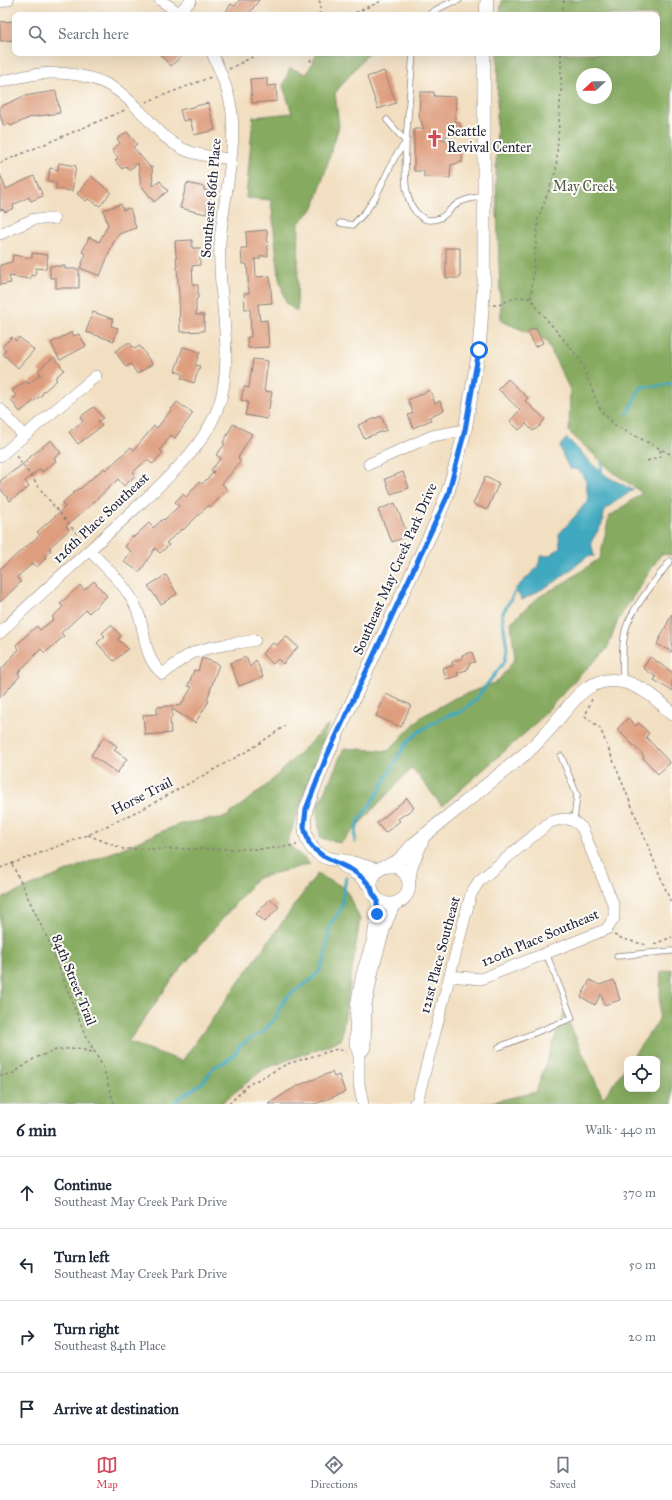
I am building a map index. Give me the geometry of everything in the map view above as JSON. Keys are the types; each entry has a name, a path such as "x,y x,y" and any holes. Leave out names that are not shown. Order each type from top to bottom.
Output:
{"street":[{"path":"0,2 8,0"},
{"path":"160,0 178,12"},
{"path":"182,12 191,0"},
{"path":"486,12 487,0"},
{"name":"Southeast 86th Place","path":"213,56 227,91 232,113 231,159 220,242 220,263 226,334 225,372 222,396 213,418"},
{"name":"Southeast May Creek Park Drive","path":"309,843 304,827 306,809 326,758 448,495 465,430 479,350 483,305 485,196 484,56"},
{"path":"0,82 38,74 57,73 97,81 113,88 126,98 172,143 184,150 200,155 231,159"},
{"path":"0,234 34,219 54,219"},
{"path":"0,456 96,376"},
{"path":"0,409 24,436"},
{"name":"126th Place Southeast","path":"0,632 178,468 197,445 213,418"},
{"path":"369,464 432,436 465,430"},
{"path":"90,550 124,588 135,604 140,617 148,654 156,669 163,674 178,662 193,653 206,648 255,640"},
{"path":"363,1104 359,1084 360,1056 355,1044 356,1006 362,973 372,942 377,914 371,881 384,868 399,860 415,843 539,742 578,696 586,689 598,683 623,681 639,686 653,696 672,714"},
{"name":"121st Place Southeast","path":"414,1104 417,1102 471,894 479,881 550,822 562,818 574,820"},
{"name":"120th Place Southeast","path":"450,976 481,979 607,929 614,918 614,906 582,828 574,820"},
{"path":"309,843 323,856 331,859 363,878 374,893 389,904 395,903 405,897 408,891 411,866 425,836"},
{"path":"331,859 384,868 396,866 402,869 409,879"},
{"path":"360,1056 365,1048 366,1005 374,966 385,928 395,903"}],"lane":[{"path":"432,12 448,3 460,0"},
{"path":"413,56 406,142 406,179 408,197 413,211 422,218 432,221 442,217 457,204 467,199 485,196"},
{"path":"387,120 406,142"},
{"path":"340,223 353,225 366,211 382,185 395,157 406,142"},
{"path":"623,681 623,649 626,629 634,612 670,561"},
{"path":"561,756 576,795 574,820"},
{"path":"617,956 672,951"},
{"path":"499,1047 572,1018 546,953"}],"path":[{"path":"320,0 320,12"},
{"path":"357,12 384,0"},
{"path":"562,12 564,0"},
{"path":"310,64 311,56"},
{"path":"561,56 561,89 556,171 538,219 532,298 538,309 579,358 601,411 616,426 672,455"},
{"path":"483,305 499,305 516,297 532,298"},
{"path":"10,448 44,494 90,550"},
{"path":"647,461 661,456 660,448"},
{"path":"593,697 585,716 600,728 672,905"},
{"name":"Horse Trail","path":"0,868 88,835 148,806 251,749 285,726"},
{"path":"88,835 123,849 267,849 309,843"},
{"name":"84th Street Trail","path":"12,864 49,942 85,1035 103,1067 114,1104"},
{"path":"603,930 623,939 650,946 672,937"},
{"path":"0,1076 14,1073 35,1058 56,1050 77,1048 95,1053"},
{"path":"228,1104 248,1086 287,1064 337,1049 360,1056"}],"green space":[{"name":"May Creek","path":"502,0 672,0 672,555 661,554 618,620 607,649 578,677 533,726 442,806 412,768 341,843 320,838 317,810 344,748 388,751 421,717 455,698 497,682 515,659 511,622 539,597 570,579 600,558 609,517 642,493 613,472 569,432 570,390 546,340 501,321 496,178 498,56 660,56 660,12 500,12"},
{"path":"316,56 366,56 335,93 339,126 314,208 299,223 297,312 286,303 279,278 271,200 246,198 253,117 292,113 283,86 290,68 307,74"},
{"path":"329,724 287,843 310,864 257,878 176,974 128,1042 182,1061 317,874 345,888 360,919 341,1040 264,1069 220,1104 0,1104 0,899 180,824 226,817 267,785"},
{"path":"672,969 672,1104 483,1104 536,1092 564,1012 603,1098 624,1069 624,1092 660,1092 660,1056 633,1056 659,1020 661,972"}],"water":[{"path":"567,438 593,465 608,477 633,490 605,509 602,524 591,542 594,556 588,556 555,582 522,600 515,589 537,568 542,555 548,556 560,548 559,534 588,500 586,481 579,470 569,468 563,456 560,446"}],"building":[{"path":"239,0 259,0 250,12 226,12 231,4 235,6"},
{"path":"12,21 12,40 0,41 0,22"},
{"path":"161,56 182,56 171,66"},
{"path":"384,71 396,103 378,109 367,77"},
{"path":"267,78 267,86 276,85 277,101 252,103 250,79"},
{"path":"56,91 60,113 31,117 11,126 9,124 4,126 0,116 0,107 24,96"},
{"name":"Seattle Revival Center","path":"420,92 434,92 434,96 456,97 455,121 460,123 459,134 439,137 462,147 462,162 451,165 450,178 424,177 424,171 414,171 414,129 424,129 419,116"},
{"path":"208,103 215,130 194,135 190,119 183,121 180,110"},
{"path":"127,132 137,144 133,147 150,167 152,167 153,186 160,181 168,191 154,202 141,185 138,163 129,170 126,166 122,169 115,161 118,158 112,150 120,143 117,139"},
{"path":"59,163 76,166 72,191 56,189 56,182 48,181 50,168 58,170"},
{"path":"0,174 6,189 34,176 43,196 31,201 29,197 13,205 14,208 5,212 3,209 0,210"},
{"path":"91,176 111,192 100,206 88,199 86,201 77,194"},
{"path":"187,183 204,187 204,190 212,192 206,214 180,208"},
{"path":"121,204 123,210 130,208 136,228 119,234 113,243 100,276 80,268 86,254 82,252 89,237 99,242 108,225 103,210"},
{"path":"267,230 268,256 260,256 260,259 255,259 256,277 270,276 272,303 258,304 260,321 267,320 269,347 248,348 247,337 251,337 250,309 245,309 244,293 249,293 247,264 242,264 241,248 247,248 246,232"},
{"path":"192,240 192,248 200,248 200,265 192,266 193,285 198,285 196,315 204,315 204,331 180,332 175,241"},
{"path":"446,248 460,248 460,278 446,278"},
{"path":"32,253 48,255 46,269 36,268 35,276 31,275 30,279 9,276 11,283 0,285 0,265 12,262 13,255 32,258"},
{"path":"50,266 65,266 65,269 79,269 79,288 56,288 56,278 50,278"},
{"path":"93,312 113,319 111,326 118,328 114,341 86,332"},
{"path":"536,328 543,343 535,347 528,331"},
{"path":"72,332 74,336 79,334 86,346 60,360 51,343"},
{"path":"12,337 16,341 19,337 34,350 18,368 3,354 6,351 2,347"},
{"path":"127,343 130,343 134,349 140,346 152,364 137,374 131,364 126,367 115,351"},
{"path":"183,347 200,352 195,365 200,366 194,383 181,378 183,374 175,371"},
{"path":"54,357 64,370 55,378 57,380 42,393 43,394 20,412 11,400 17,396 12,391 26,381 28,384 41,374 38,370"},
{"path":"253,359 268,361 264,391 272,392 267,419 245,415 248,402 241,400 244,387 249,388"},
{"path":"508,379 528,398 525,401 545,419 540,426 533,431 526,424 519,430 510,421 520,410 498,389"},
{"path":"430,390 435,403 440,401 444,410 429,417 431,420 413,428 408,415 413,413 408,400"},
{"path":"177,402 193,413 175,438 171,435 160,450 163,452 153,464 147,460 133,472 136,475 124,486 118,479 66,526 69,530 49,548 51,550 44,556 46,558 37,567 33,563 17,577 21,582 0,602 0,569 40,535 37,532 65,507 62,503 104,468 106,470 131,447 134,450 154,426 157,428"},
{"path":"94,407 103,418 98,421 102,426 78,444 69,432 83,421 80,417"},
{"path":"381,416 387,430 364,438 358,425"},
{"path":"233,424 252,434 238,458 241,461 222,484 227,489 211,507 209,505 183,530 182,529 166,543 169,545 160,553 155,548 140,572 124,562 131,551 125,547 132,536 134,537 149,523 153,528 163,519 164,520 179,506 175,502 183,494 186,497 199,482 202,484 214,472 211,470 221,458 216,455 225,444 223,443"},
{"path":"51,440 61,453 54,458 56,461 42,472 40,469 25,481 29,487 10,501 0,488 0,481 27,461 26,460"},
{"path":"403,472 409,488 391,494 385,479"},
{"path":"485,477 499,483 487,510 473,504"},
{"path":"395,503 408,536 392,542 378,510"},
{"path":"166,575 177,594 161,604 148,586"},
{"path":"94,581 107,596 89,613 86,610 61,633 64,636 45,653 41,649 18,673 20,676 0,698 0,671 19,649 16,645 37,626 40,630 54,619 52,617 63,607 60,604 80,585 84,590"},
{"path":"672,614 672,652 657,644"},
{"path":"111,625 121,636 118,639 128,649 114,661 97,643 105,636 102,633"},
{"path":"286,636 298,647 283,664 278,659 273,664 262,654 273,643 276,646"},
{"path":"472,652 475,662 470,663 466,671 457,673 458,676 446,679 443,668 453,666 452,662 463,658 462,655"},
{"path":"246,657 250,667 256,660 263,677 239,686 230,663"},
{"path":"650,657 672,672 672,691 654,680 656,677 643,668"},
{"path":"202,658 219,664 207,700 209,701 195,723 172,709 172,718 170,719 171,733 145,735 143,715 157,714 157,707 181,705 192,687 188,686 194,670 198,671"},
{"path":"386,694 411,705 401,727 376,716"},
{"path":"628,718 636,726 639,723 649,733 646,737 670,763 658,774 643,758 644,756 617,729"},
{"path":"104,737 117,746 114,750 127,759 117,773 91,755"},
{"path":"407,798 414,808 398,819 400,821 385,833 377,823"},
{"path":"270,899 279,907 265,922 256,914"},
{"path":"590,980 599,985 614,980 620,1000 604,1005 601,994 595,1005 581,997"},
{"path":"332,1072 334,1077 339,1075 345,1092 315,1104 268,1104 297,1086"}],"waterway":[{"path":"627,414 641,387 672,383"},
{"path":"601,474 602,463"},
{"path":"355,842 355,834 359,820 373,801 405,745 416,734 429,725 449,715 461,712 475,700 505,661 507,648 502,614 517,589"},
{"path":"173,1104 202,1083 214,1067 225,1062 236,1053 239,1047 263,1032 277,1016 279,1008 287,997 312,979 320,970 325,957 330,925 341,909 346,877"}],"place":[{"name":"Seattle Revival Center","path":"434,139"}],"route":[{"path":"377,914 377,899 373,894 371,887 363,878 352,870 323,856 309,843 304,827 306,809 326,758 448,495 465,430 479,350"}]}
